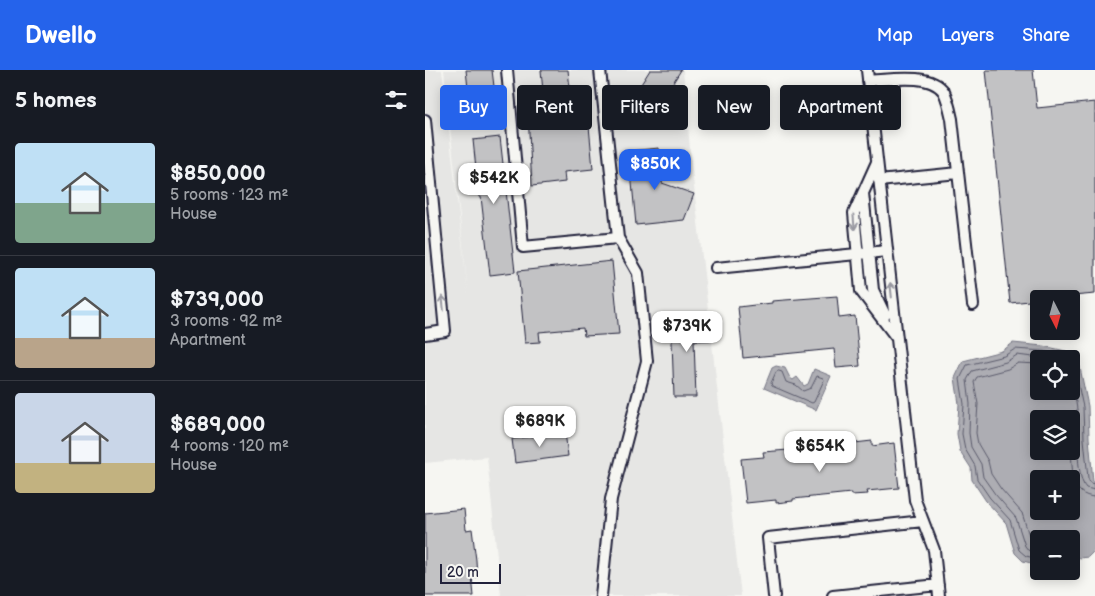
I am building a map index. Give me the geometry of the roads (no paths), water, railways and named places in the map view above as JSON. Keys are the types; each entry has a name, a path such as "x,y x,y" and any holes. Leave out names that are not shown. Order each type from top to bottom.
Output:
{"lane":[{"path":"507,70 523,247 618,238"},
{"path":"600,70 618,238 638,273 647,361 611,500 601,596"},
{"path":"867,70 915,500 934,550 939,596"},
{"path":"868,81 923,79 935,82 943,92 949,105 952,119 973,305"},
{"path":"425,120 445,331 425,334"},
{"path":"877,161 853,213 861,291 897,338"},
{"path":"879,181 958,174"},
{"path":"863,192 873,290 897,338"},
{"path":"716,268 887,251"},
{"path":"774,596 768,538 923,521"},
{"path":"833,596 938,585"}],"water":[{"path":"1013,343 1061,350 1030,350 1030,400 1080,400 1080,368 1088,406 1095,503 1095,550 1088,557 1080,558 1080,530 1030,530 1030,563 1023,561 1015,553 1006,523 986,501 972,480 971,468 960,451 957,434 959,404 955,378 963,361 1002,351"},
{"path":"776,366 785,368 790,378 793,380 797,377 804,386 808,384 814,369 831,376 816,410 764,388 772,368"}]}
